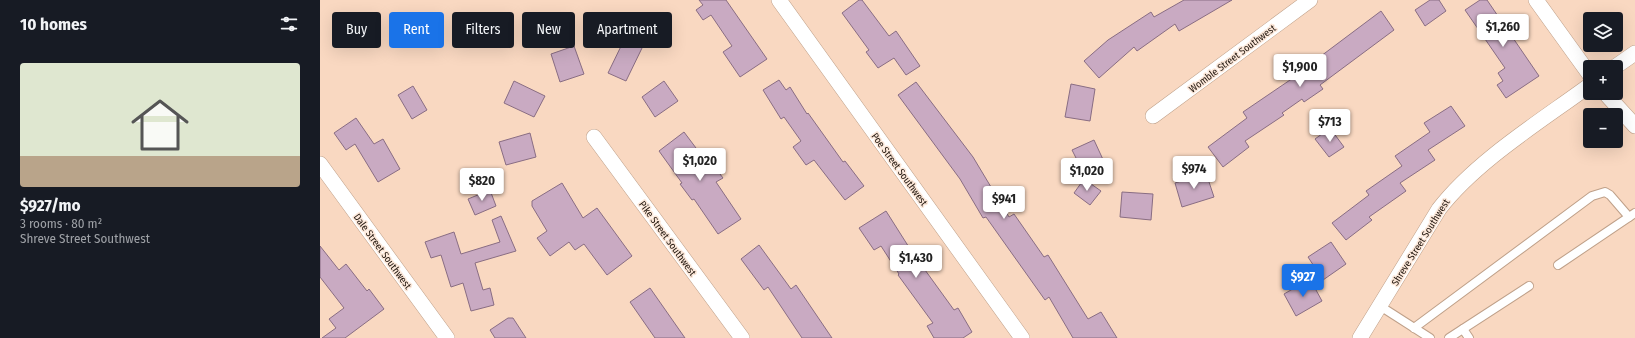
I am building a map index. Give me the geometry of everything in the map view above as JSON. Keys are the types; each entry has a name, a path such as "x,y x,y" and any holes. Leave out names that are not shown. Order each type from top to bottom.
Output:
{"street":[{"name":"Poe Street Southwest","path":"779,0 1022,338"},
{"name":"Womble Street Southwest","path":"1154,116 1310,0"},
{"path":"1536,0 1583,65"},
{"path":"1623,61 1635,53"},
{"name":"Shreve Street Southwest","path":"1360,338 1439,209 1454,189 1518,138 1583,90"},
{"path":"1611,100 1635,126"},
{"name":"Pike Street Southwest","path":"594,137 742,338"},
{"name":"Dale Street Southwest","path":"320,164 447,338"}],"lane":[{"path":"1414,328 1592,196 1605,192 1632,215 1558,265"},
{"path":"1449,338 1529,286"},
{"path":"1380,306 1430,338"},
{"path":"1463,329 1469,338"}],"building":[{"path":"699,0 726,0 767,59 740,77 723,52 732,46 711,15 703,20 696,10 703,5"},
{"path":"859,0 862,0 889,36 896,31 920,66 906,75 894,58 878,68 866,52 869,50 842,13"},
{"path":"1184,0 1232,0 1179,31 1175,24 1137,51 1134,47 1099,78 1084,61 1108,40 1151,12 1154,17"},
{"path":"1430,0 1439,0 1446,11 1425,26 1415,10"},
{"path":"1480,0 1487,0 1539,76 1506,98 1497,85 1503,81 1498,73 1505,68 1465,10"},
{"path":"1381,11 1394,30 1320,85 1323,89 1304,102 1302,99 1282,113 1284,115 1245,141 1249,147 1223,167 1208,147 1247,118 1243,112 1318,61 1317,59"},
{"path":"568,48 575,48 584,74 560,82 551,54"},
{"path":"620,48 642,48 626,81 608,73"},
{"path":"779,80 786,90 790,87 807,114 808,113 843,162 845,161 864,186 845,200 814,160 806,165 793,147 801,141 784,117 781,119 763,90"},
{"path":"514,81 545,96 534,117 504,103"},
{"path":"664,81 678,101 655,117 642,97"},
{"path":"916,82 973,157 1009,217 1014,214 1044,257 1048,255 1088,319 1101,312 1117,338 1073,338 1049,297 1045,300 986,217 983,218 960,179 898,95"},
{"path":"1071,84 1095,89 1090,121 1065,117"},
{"path":"413,86 427,110 412,119 398,95"},
{"path":"1451,106 1465,126 1428,150 1435,160 1400,183 1406,191 1369,217 1372,220 1346,240 1332,223 1369,195 1366,191 1402,166 1395,156 1430,132 1424,123"},
{"path":"356,118 374,144 383,139 400,169 378,182 355,144 346,150 334,133"},
{"path":"1330,128 1344,147 1329,157 1315,139"},
{"path":"684,132 708,164 711,162 723,178 716,182 741,219 718,234 694,199 692,200 680,184 682,183 659,151"},
{"path":"530,133 536,157 506,165 499,142"},
{"path":"1094,140 1106,166 1085,176 1072,150"},
{"path":"1206,173 1214,197 1182,207 1175,183"},
{"path":"1084,179 1101,191 1090,205 1074,193"},
{"path":"562,183 583,218 597,208 632,256 607,275 584,244 575,250 569,242 550,256 537,238 547,231 532,206 532,201"},
{"path":"490,190 496,206 475,215 468,199"},
{"path":"1122,192 1153,194 1151,220 1120,217"},
{"path":"886,211 912,252 954,310 958,308 972,332 963,338 934,338 927,326 933,323 898,275 899,274 881,246 874,250 859,228"},
{"path":"501,216 516,251 475,263 483,290 490,288 494,305 471,311 463,283 451,287 441,255 431,258 425,242 454,232 461,254 500,242 492,220"},
{"path":"1331,242 1346,264 1323,280 1308,257"},
{"path":"759,245 791,289 796,285 832,338 802,338 768,287 764,290 741,259"},
{"path":"320,246 339,270 346,264 367,291 369,289 384,309 345,338 322,338 336,328 329,319 344,308 320,277"},
{"path":"1310,279 1322,301 1296,316 1284,294"},
{"path":"650,288 685,338 655,338 630,302"},
{"path":"508,318 513,318 526,338 495,338 490,330"}]}
